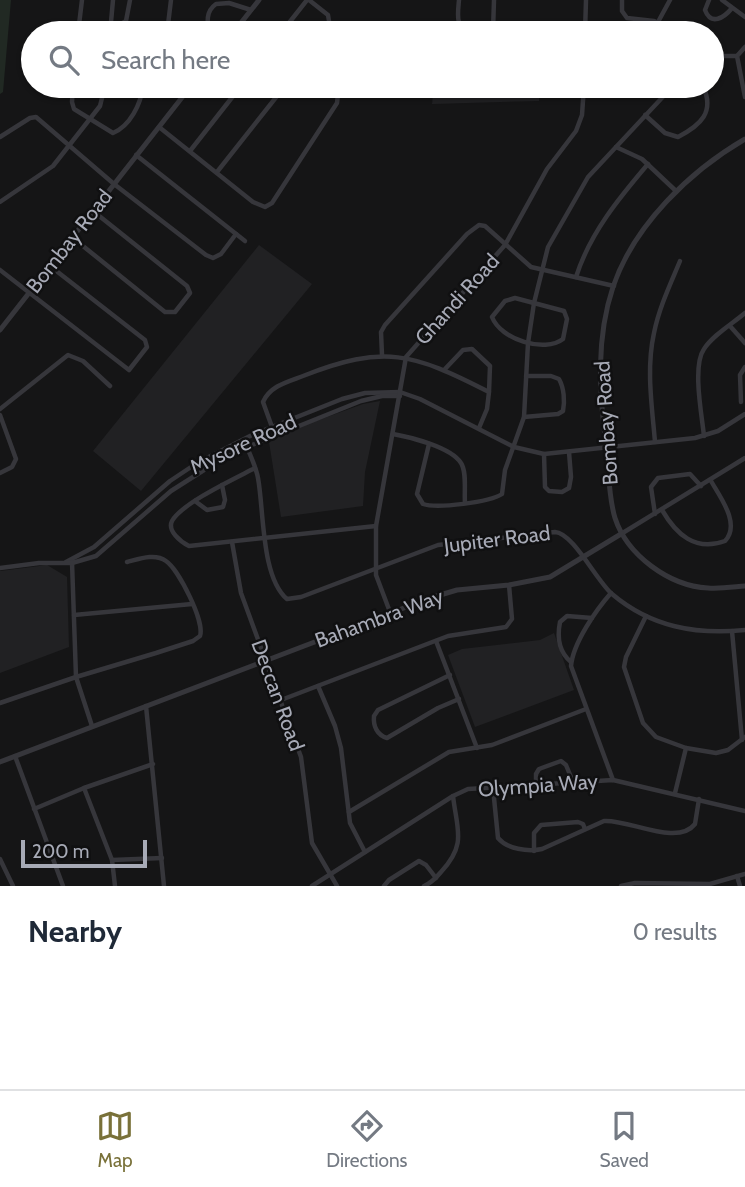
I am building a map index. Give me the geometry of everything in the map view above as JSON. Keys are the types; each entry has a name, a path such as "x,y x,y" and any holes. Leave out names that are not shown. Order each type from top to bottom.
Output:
{"street":[{"path":"79,21 82,0"},
{"path":"111,21 113,0"},
{"path":"126,21 130,0"},
{"path":"168,21 171,0"},
{"path":"242,21 259,0"},
{"path":"291,21 308,0 328,15 328,21"},
{"path":"458,0 459,21"},
{"path":"493,21 494,0"},
{"path":"585,21 586,0"},
{"path":"622,0 622,11 627,18 651,21"},
{"path":"660,21 670,0"},
{"path":"709,0 705,10 707,16 713,19 723,18 732,8"},
{"path":"722,0 745,17"},
{"path":"208,21 209,12 216,4 229,3 251,9"},
{"path":"724,56 737,56 745,47"},
{"path":"737,56 745,97"},
{"path":"73,98 73,107 108,132 118,131 138,106 140,98"},
{"path":"0,202 46,172 100,107 102,98"},
{"name":"Bombay Road","path":"0,330 182,98"},
{"path":"190,151 232,98"},
{"path":"217,172 276,98"},
{"path":"159,127 253,202 268,206 337,103 338,98"},
{"name":"Ghandi Road","path":"390,612 379,584 376,567 376,526 401,394 405,357 505,245 547,169 576,131 582,115 583,98"},
{"path":"429,444 418,485 419,500 423,504 431,506 465,503 496,498 502,494 505,470 524,417 528,343 534,303 548,247 588,177 661,98"},
{"path":"645,115 665,133 678,137 706,116 708,107 705,98"},
{"path":"0,137 36,117 114,184 211,257 221,254 236,234"},
{"name":"Bombay Road","path":"745,139 707,162 676,191 635,244 614,286 601,343 599,374 612,505 621,534 648,563 677,580 705,588 745,586"},
{"path":"615,147 636,155 676,191"},
{"path":"136,155 245,241"},
{"path":"576,276 585,253 612,207 648,164"},
{"path":"73,238 165,312 175,312 190,293 187,286 93,211"},
{"path":"382,355 381,332 385,325 472,229 482,224 527,265 614,286"},
{"path":"655,442 650,370 652,347 658,318 680,261"},
{"path":"0,270 129,370 147,347 145,340 50,266"},
{"path":"515,299 564,310 567,319 563,340 559,343 528,343 511,338 496,326 492,317 508,300 515,299"},
{"path":"704,436 700,360 704,349 745,313"},
{"path":"730,326 745,343"},
{"path":"444,369 465,348 472,349 489,366 491,374 488,409 479,428"},
{"path":"0,409 68,355 87,364 110,386"},
{"path":"272,427 263,402 273,389 327,367 359,358 382,355 405,357 444,369 489,392"},
{"path":"741,402 740,375 745,367"},
{"path":"524,417 558,414 564,408 559,379 551,376 526,376"},
{"name":"Mysore Road","path":"70,562 94,547 184,470 229,445 355,395 374,392 401,394 432,404 514,447 544,454 704,436 718,431 745,414"},
{"name":"Mysore Road","path":"0,568 70,562 96,555 182,483 247,447 361,401 401,394"},
{"path":"0,415 16,459 12,467 0,473"},
{"path":"393,434 429,444 461,463 465,503"},
{"path":"247,447 255,468 264,537"},
{"path":"544,454 545,487 549,491 562,492 569,488 571,482 569,452"},
{"name":"Bahambra Way","path":"0,762 390,612 457,590 550,578 745,458"},
{"path":"255,468 195,501 172,522 171,528 175,534 189,546 376,526"},
{"path":"655,514 650,487 658,478 690,474 701,486"},
{"path":"663,510 672,525 687,539 706,544 725,541 731,533 731,522 711,481"},
{"path":"195,501 207,510 223,507 225,500 222,485"},
{"name":"Jupiter Road","path":"264,537 276,583 282,595 290,600 438,545 555,532 569,537 611,593 646,616 683,630 745,630"},
{"name":"Deccan Road","path":"232,542 241,593 301,757 312,843 337,886"},
{"path":"0,704 197,638 201,627 183,580 166,561 149,557 127,562"},
{"path":"70,562 76,677 92,726"},
{"path":"281,700 457,633 500,629 509,625 512,619 509,585"},
{"path":"571,662 592,618 611,593"},
{"path":"74,615 192,604"},
{"path":"592,618 567,616 560,622 559,642 571,662 613,780"},
{"path":"646,616 626,657 625,673 646,728 656,737 686,748 723,752 743,739 732,631"},
{"path":"436,640 477,748"},
{"path":"450,675 378,710 374,716 376,730 384,738 394,736 438,708 459,699"},
{"path":"318,686 341,748 351,828 365,852"},
{"path":"146,706 164,886"},
{"path":"349,812 440,756 453,751 492,745 586,709"},
{"path":"676,793 686,748"},
{"path":"15,756 63,886"},
{"path":"536,785 539,769 561,761 566,765 573,782"},
{"path":"34,809 153,764"},
{"name":"Olympia Way","path":"312,886 468,789 613,780 745,811"},
{"path":"84,788 112,860 115,886"},
{"path":"493,788 498,838 509,846 534,851 610,821 662,832 685,831 695,824 699,799"},
{"path":"424,886 436,878 458,848 453,796"},
{"path":"534,851 534,833 541,825 578,822 583,824 585,829"},
{"path":"112,860 162,858"},
{"path":"0,859 12,886"},
{"path":"384,886 389,880 419,862 426,864 436,878"},
{"path":"621,886 635,883 710,885 745,874"},
{"path":"737,876 740,886"}],"shaded area":[{"path":"0,0 11,0 3,92 0,94"},
{"path":"433,98 539,98 539,101 432,104"},
{"path":"259,245 312,284 141,491 93,451"},
{"path":"380,401 365,472 363,506 281,517 269,442 294,429 363,404"},
{"path":"47,565 67,577 69,647 0,673 0,571"},
{"path":"554,633 574,690 475,727 448,655 462,649 540,640"}]}
